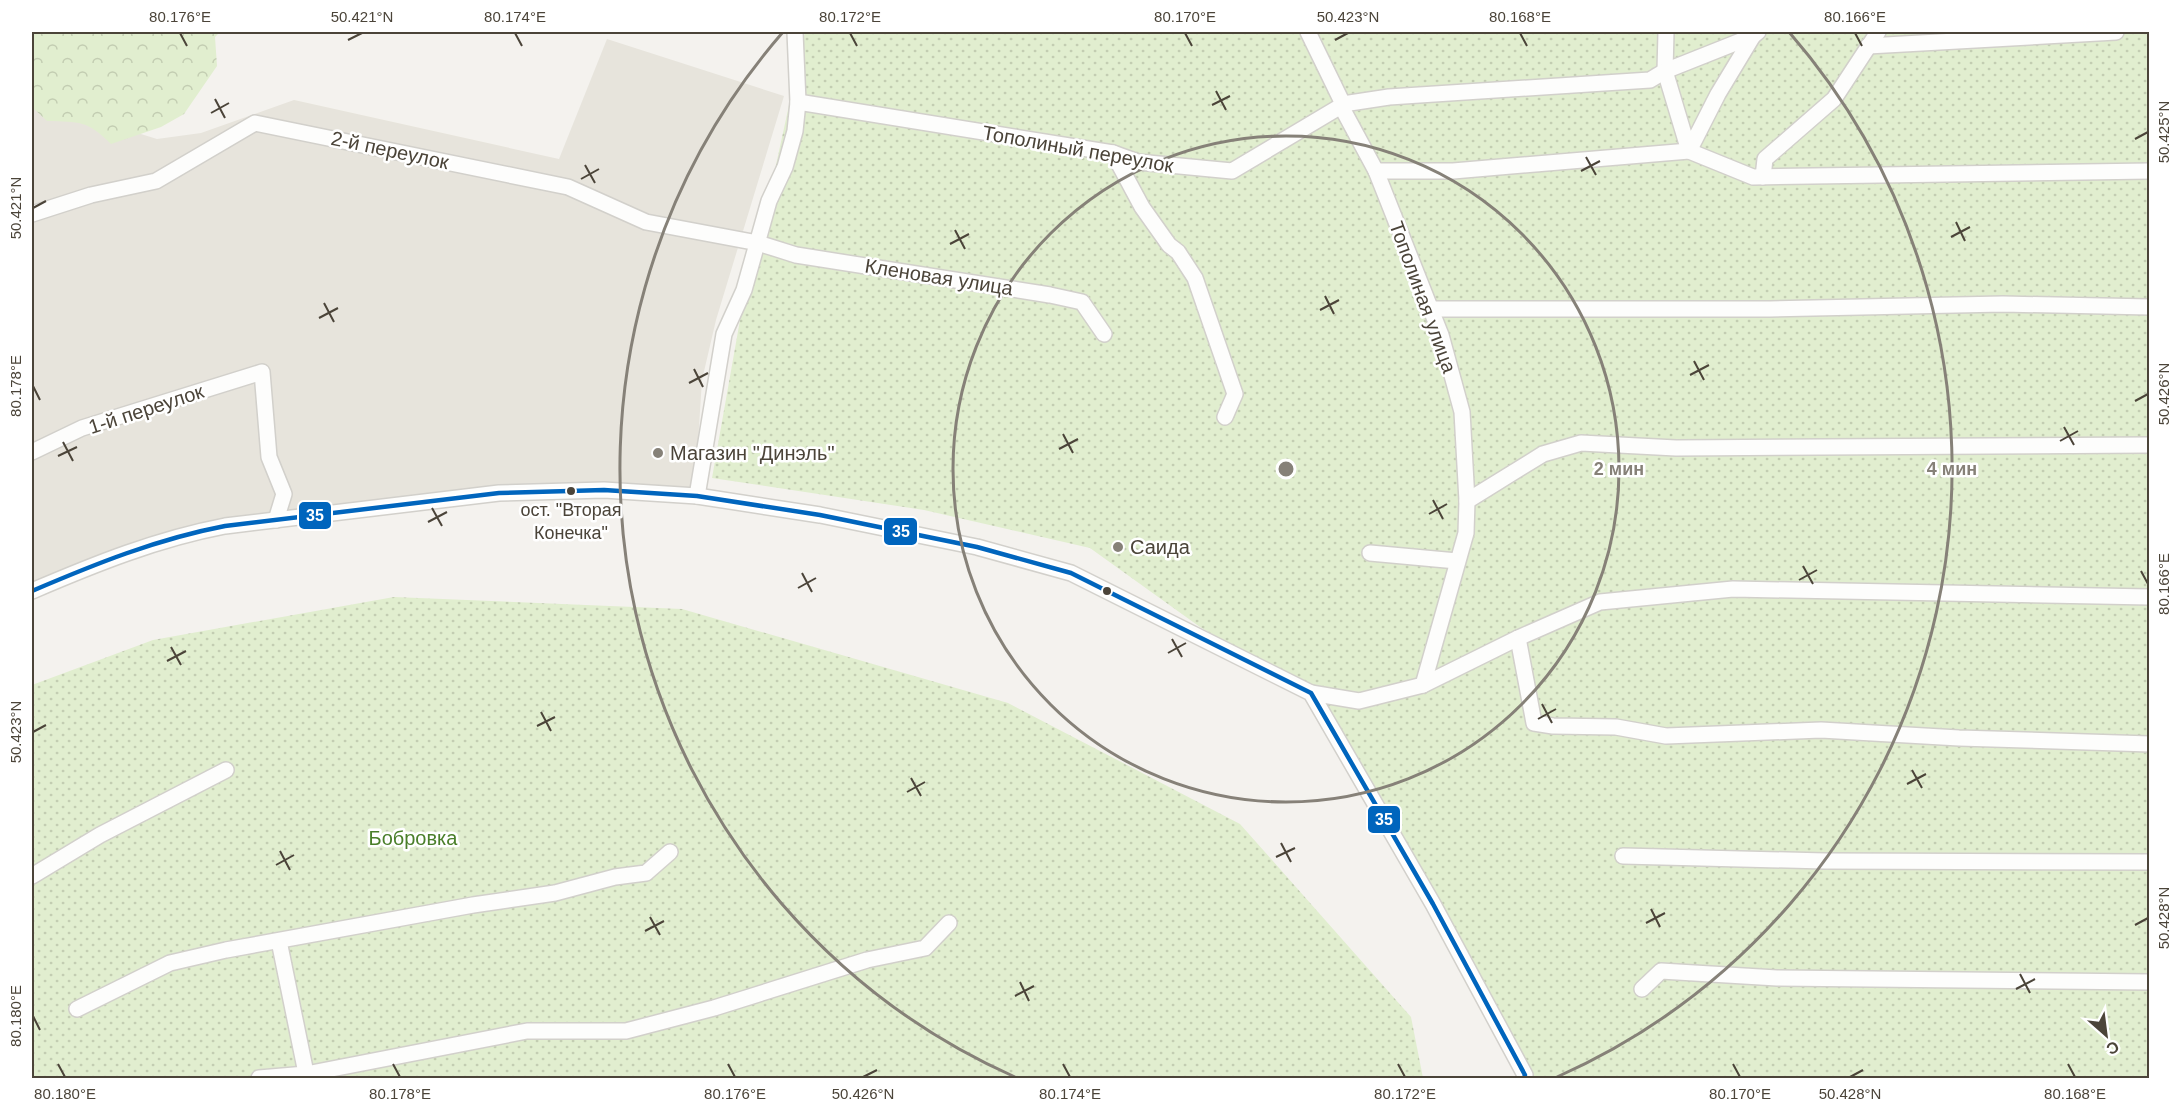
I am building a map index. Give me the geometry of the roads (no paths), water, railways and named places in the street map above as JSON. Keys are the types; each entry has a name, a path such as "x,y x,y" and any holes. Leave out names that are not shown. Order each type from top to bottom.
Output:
{"street":[{"path":"697,496 724,334 744,290 769,201 786,166 795,131 798,102 795,32"},
{"name":"Тополиная улица","path":"1308,32 1376,171 1441,335 1462,412 1467,501 1466,533 1423,685"},
{"path":"1666,32 1665,71 1689,151"},
{"path":"1763,177 1765,159 1834,99 1878,32"},
{"path":"1868,46 2116,32"},
{"path":"1342,105 1389,97 1650,80 1665,71 1755,34"},
{"path":"1689,151 1718,94 1755,34"},
{"name":"Тополиный переулок","path":"798,102 1113,153 1138,162 1232,171 1342,105"},
{"name":"2-й переулок","path":"32,214 91,195 156,181 255,123 568,186 645,222 758,243"},
{"path":"1376,171 1453,171 1689,151 1753,177 2150,171"},
{"path":"1113,153 1142,207 1169,245 1178,252 1195,278 1235,394 1225,417"},
{"name":"Кленовая улица","path":"758,243 796,255 1082,302 1104,334"},
{"path":"1430,309 1770,309 2003,304 2150,307"},
{"name":"1-й переулок","path":"32,452 82,428 262,372 269,458 284,494 276,520"},
{"path":"1467,501 1543,454 1581,443 1676,448 2150,445"},
{"path":"32,591 107,559 183,534 276,520 499,493 604,490 697,496 896,530 977,547 1071,573 1311,693 1359,701 1423,685 1518,638 1600,602 1734,589 2150,597"},
{"path":"1370,553 1457,561"},
{"path":"1518,638 1534,723 1553,726 1616,727 1666,736 1821,730 1959,738 2150,744"},
{"path":"1311,693 1433,904 1524,1077"},
{"path":"32,876 100,835 226,770"},
{"path":"76,1009 170,963 472,905 555,894 615,877 646,873 670,852"},
{"path":"1623,856 1836,861 2150,862"},
{"path":"259,1078 307,1076 527,1031 626,1031 714,1008 867,960 925,948 950,923"},
{"path":"279,941 307,1076"},
{"path":"1642,988 1661,971 1778,978 2150,982"}],"place":[{"name":"Магазин \"Динэль\"","path":"658,453"},
{"name":"ост. \"Вторая Конечка\"","path":"571,491"},
{"name":"Саида","path":"1118,547"}],"park label":[{"name":"Бобровка","path":"413,838"}]}
